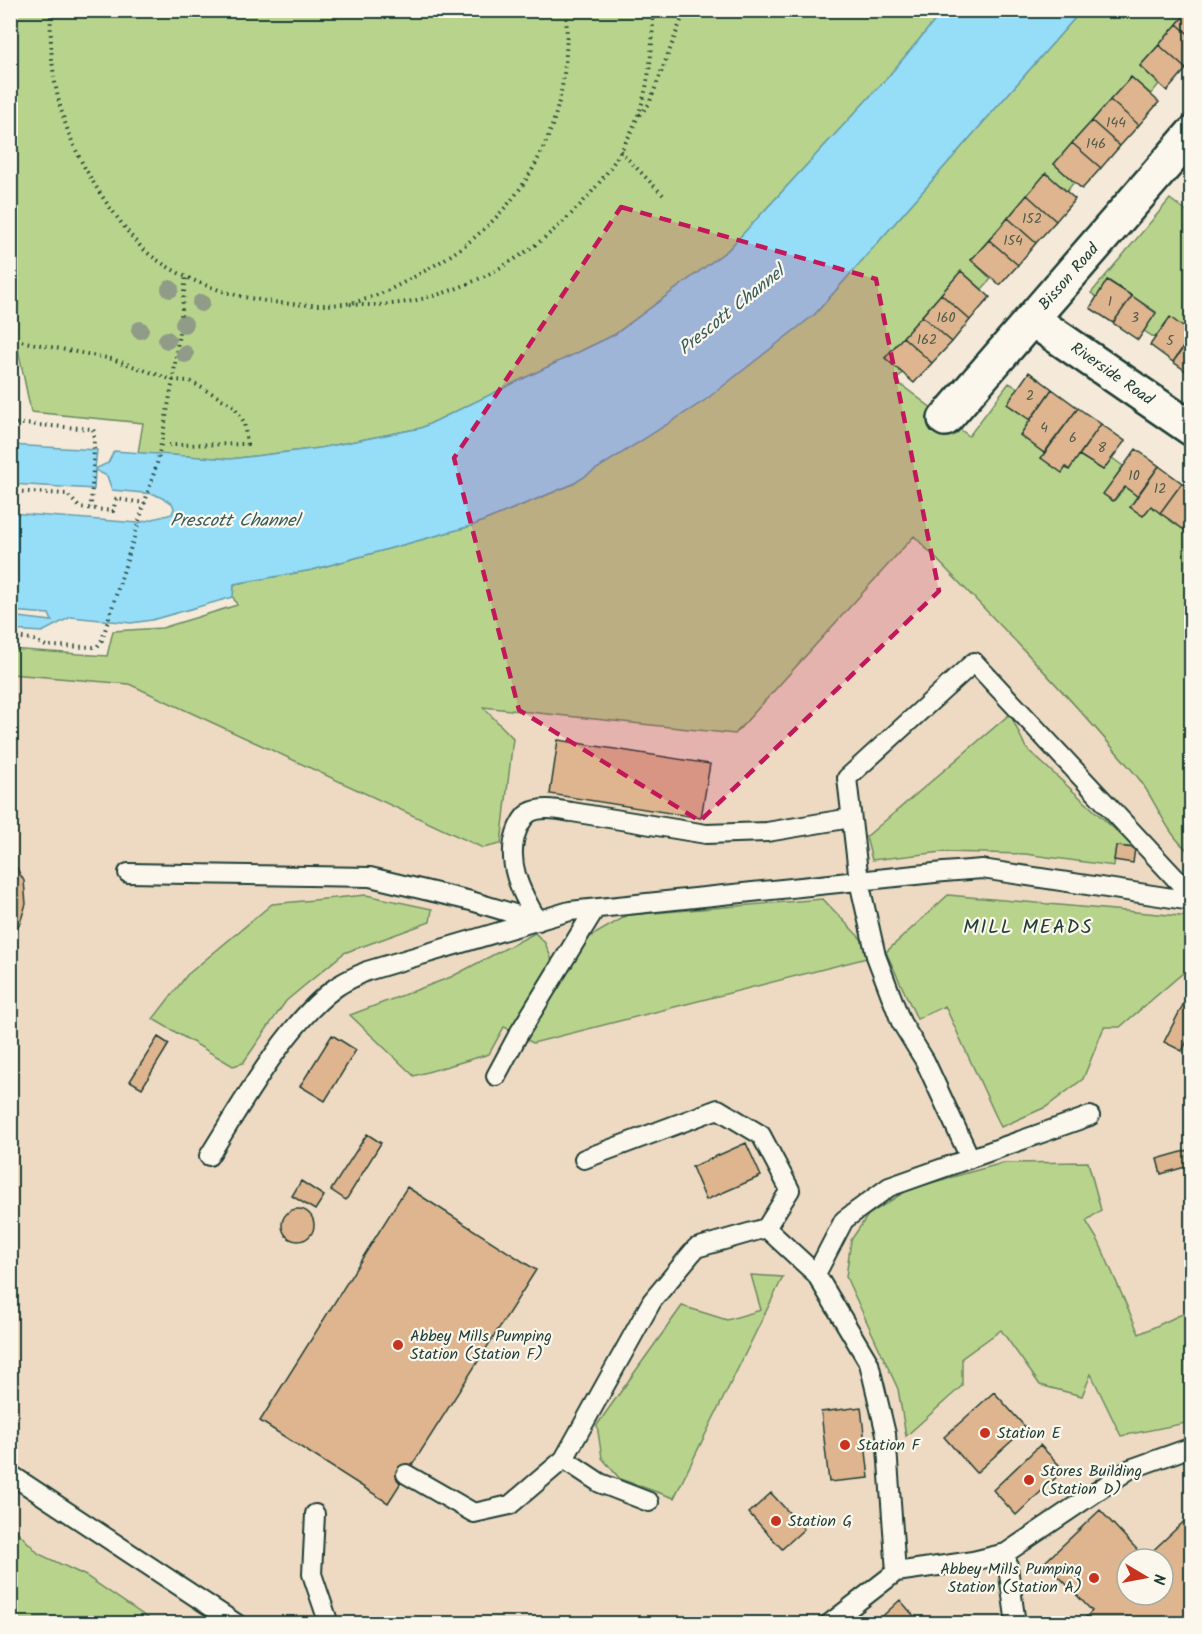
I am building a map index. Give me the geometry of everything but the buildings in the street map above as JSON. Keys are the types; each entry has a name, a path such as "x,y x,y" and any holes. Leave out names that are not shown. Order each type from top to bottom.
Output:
{"street":[{"name":"Bisson Road","path":"945,419 1033,320 1191,134"},
{"name":"Riverside Road","path":"1033,320 1191,429"}],"lane":[{"path":"970,1158 925,1061 901,1022 876,956 859,881 847,778 974,662 1191,898"},
{"path":"538,921 521,891 513,861 514,839 522,820 529,813 563,811 706,834 767,832 851,818"},
{"path":"209,1156 251,1089 308,1011 336,986 367,971 570,912 982,869 1191,898"},
{"path":"128,873 370,877 471,901 538,921"},
{"path":"496,1076 518,1035 595,909"},
{"path":"406,1474 474,1513 510,1505 564,1459 652,1301 696,1248 766,1228 790,1190 761,1135 718,1109 584,1159"},
{"path":"816,1274 844,1220 889,1187 1090,1116"},
{"path":"766,1228 816,1274 869,1363 885,1434 896,1572"},
{"path":"829,1623 896,1572 973,1561 1006,1553 1130,1469 1191,1447"},
{"path":"564,1459 600,1483 649,1502"},
{"path":"10,1474 237,1623"},
{"path":"315,1514 312,1574 329,1623"},
{"path":"1006,1553 1016,1623"}],"path":[{"path":"51,10 49,51 55,90 72,146 88,177 131,237 150,254 186,276 211,287 242,296 288,303 375,307 421,300 476,280 539,242 571,214 595,188 649,104 685,10"},
{"path":"346,304 410,280 447,260 483,232 514,198 537,164 555,124 566,69 566,10"},
{"path":"638,118 650,58 653,10"},
{"path":"620,151 664,196"},
{"path":"10,637 33,639 46,646 85,648 97,647 102,640 158,460 173,380 186,276"},
{"path":"10,339 112,359 173,380 190,381 234,406 244,422 247,444 169,444"},
{"path":"10,423 93,429 95,436 91,471 91,508"},
{"path":"10,491 67,494 79,507 113,511 116,498 145,503"}],"highlighted area":[{"path":"621,207 876,279 939,591 700,821 519,710 454,458"}],"shaded area":[{"path":"914,536 1024,649 1191,727 1191,1623 155,1623 86,1576 39,1554 10,1525 10,674 129,684 174,660 735,734"}],"green space":[{"path":"10,11 943,11 887,78 728,250 614,335 421,428 320,448 230,459 138,453 143,423 31,412 11,324"},
{"path":"1081,11 1189,11 1140,66 1159,84 1151,94 1131,77 1054,164 1074,182 1067,191 1046,174 971,260 991,279 982,289 961,271 885,358 902,373 896,381 969,436 1009,383 1018,388 1007,404 1030,420 1020,435 1044,453 1041,458 1068,469 1079,455 1103,470 1112,458 1123,466 1104,494 1114,501 1125,487 1137,496 1130,507 1143,516 1151,506 1191,535 1191,853 1174,836 1143,784 1109,744 914,536 735,734 483,707 513,738 501,844 483,848 129,684 11,674 10,649 107,656 113,631 162,628 237,605 233,597 234,584 312,570 471,526 573,484 815,314"},
{"path":"1170,199 1191,215 1191,334 1170,318 1155,338 1144,331 1156,312 1108,280 1097,297 1091,293"},
{"path":"1010,714 1026,748 1135,848 1116,846 1114,866 1025,854 942,852 872,860 866,837"},
{"path":"366,895 432,909 430,922 344,953 286,1001 243,1063 233,1066 153,1019 187,975 272,904"},
{"path":"948,895 1191,917 1191,945 1184,972 1120,1027 1104,1027 1083,1079 1046,1107 1001,1127 945,1006 917,1019 886,952"},
{"path":"823,899 863,941 867,958 533,1043 525,1039 588,938 628,915"},
{"path":"535,933 545,943 552,960 511,1030 504,1027 489,1054 414,1076 350,1015 451,977"},
{"path":"1088,1162 1101,1210 1086,1221 1099,1242 1139,1334 1191,1310 1191,1422 1121,1436 1091,1374 1082,1396 1040,1385 1001,1330 962,1358 962,1386 906,1436 898,1389 846,1277 851,1240 868,1215 909,1189 1003,1163"},
{"path":"751,1275 783,1277 674,1498 620,1479 602,1458 597,1425 682,1306 727,1320 761,1310"},
{"path":"11,1525 39,1554 86,1576 155,1623 11,1623"}],"water":[{"name":"Prescott Channel","path":"943,11 1081,11 815,314 704,401 573,484 471,526 312,570 234,584 233,597 152,620 131,623 71,617 42,632 11,630 11,616 52,621 49,614 11,611 11,513 138,523 172,514 174,508 172,503 154,494 112,490 107,476 95,470 94,489 11,484 11,445 97,450 95,469 108,463 114,451 230,459 320,448 421,428 614,335 728,250 887,78"}],"place":[{"name":"Abbey Mills Pumping Station (Station F)","path":"398,1345"},
{"name":"Station E","path":"985,1433"},
{"name":"Station F","path":"845,1445"},
{"name":"Stores Building (Station D)","path":"1029,1480"},
{"name":"Station G","path":"776,1521"},
{"name":"Abbey Mills Pumping Station (Station A)","path":"1094,1578"}],"district":[{"name":"MILL MEADS","path":"1028,928"}]}
